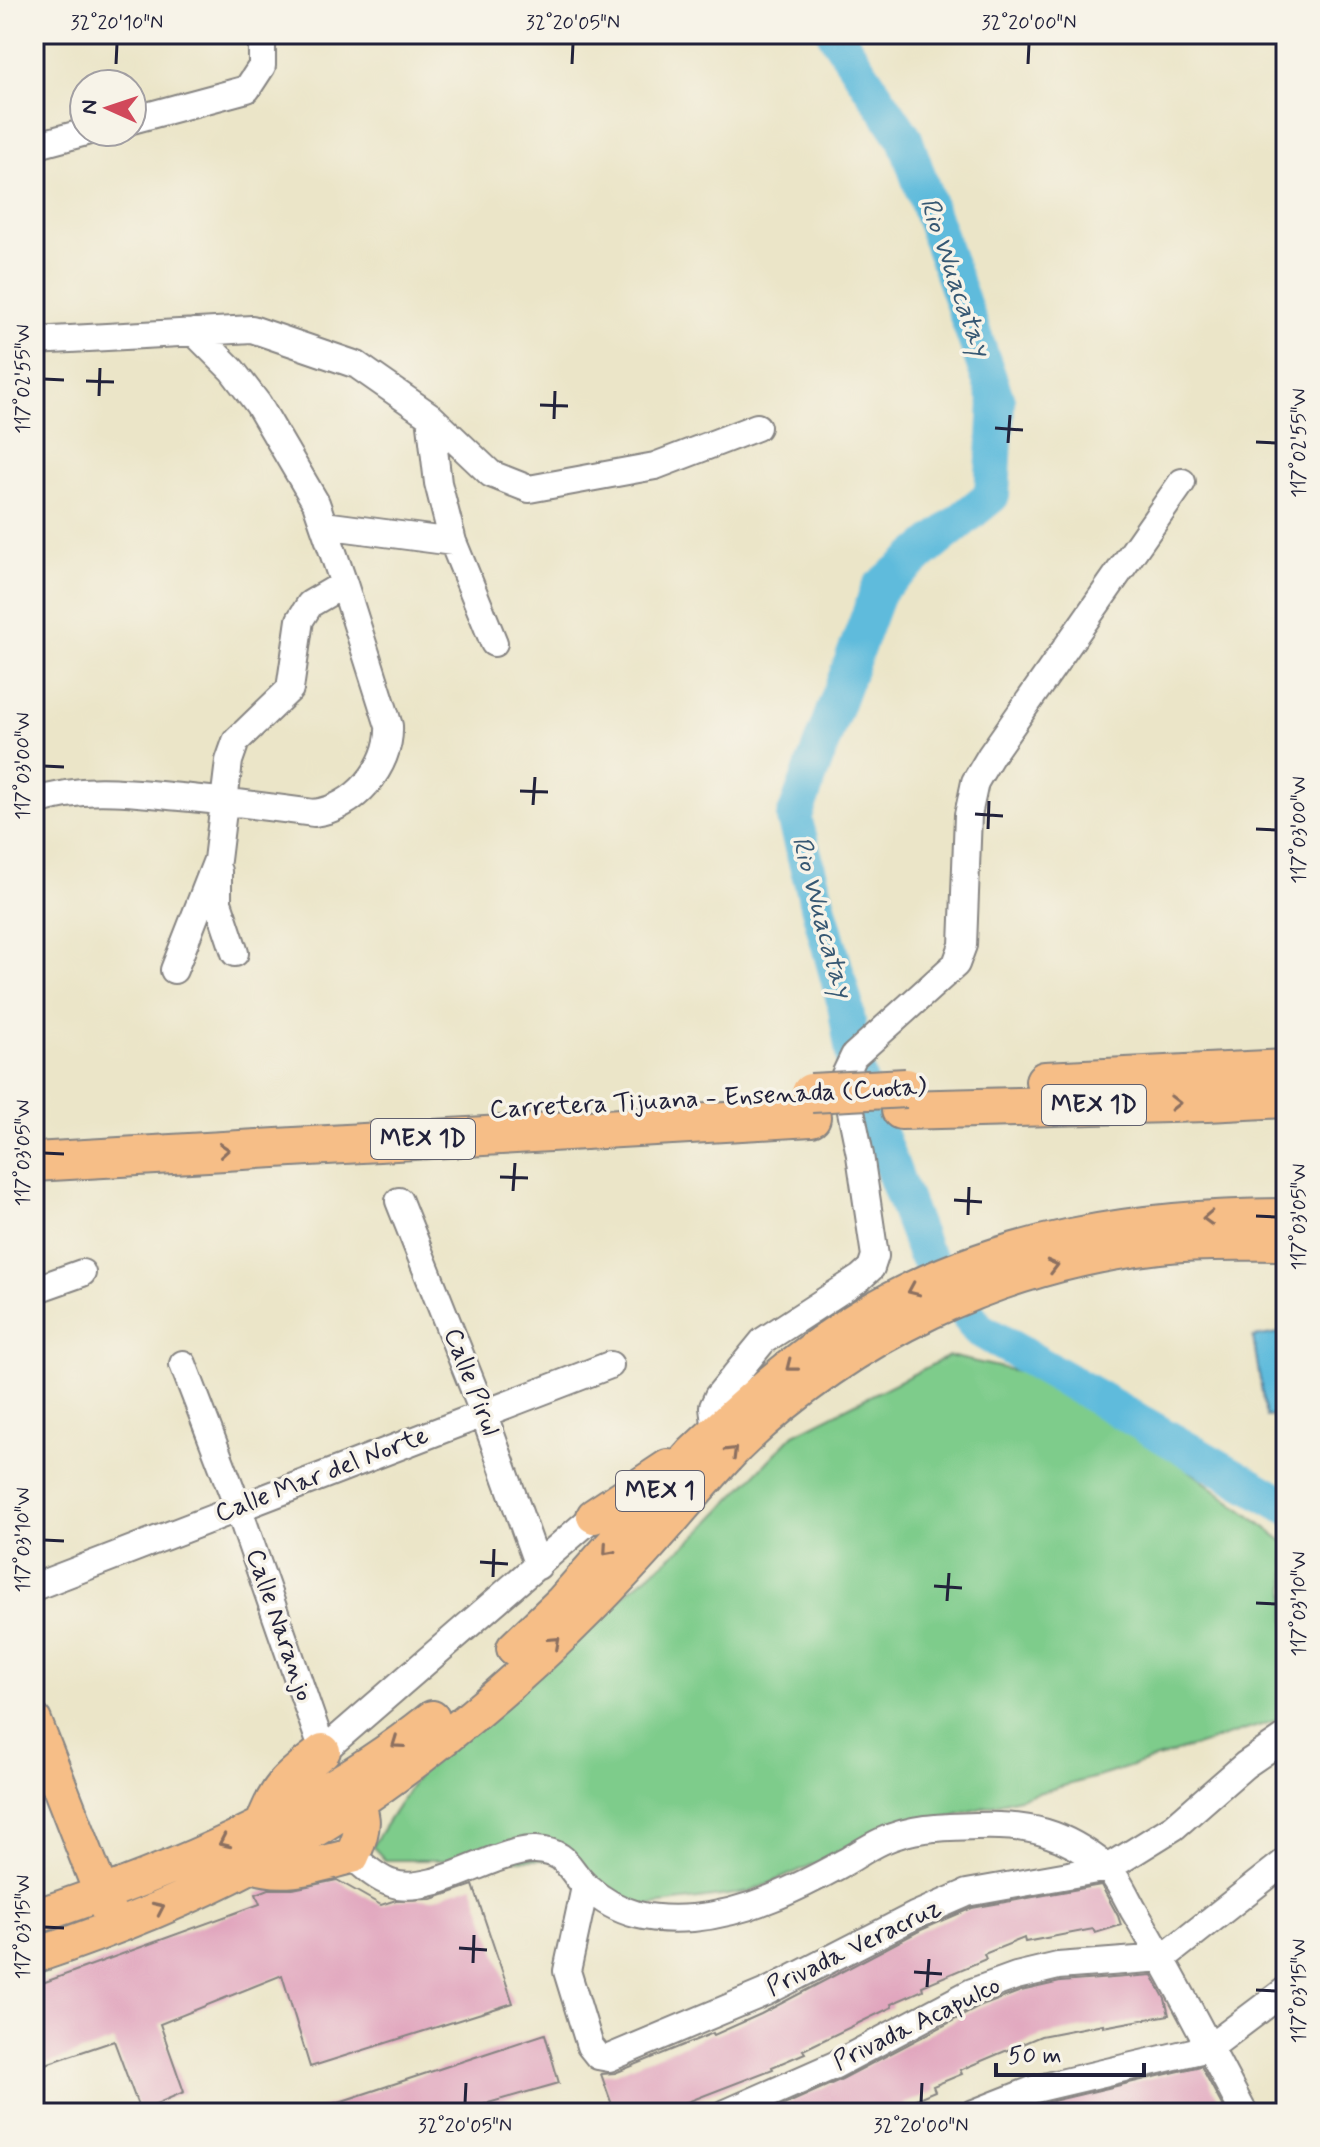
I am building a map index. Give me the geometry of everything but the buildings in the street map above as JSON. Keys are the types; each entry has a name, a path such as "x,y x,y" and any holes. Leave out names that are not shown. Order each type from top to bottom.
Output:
{"highway":[{"name":"Carretera Tijuana - Ensenada (Cuota)","path":"34,1162 1286,1069"},
{"name":"Carretera Tijuana - Ensenada (Cuota)","path":"904,1099 1207,1102 1286,1098"},
{"name":"Carretera Tijuana - Ensenada (Cuota)","path":"34,1138 227,1124 811,1105"}],"main road":[{"name":"MEX 1","path":"34,1917 102,1895 263,1824 350,1791 540,1624 705,1442 771,1381 862,1332 901,1324 1038,1243 1136,1224 1195,1218 1286,1216"},
{"name":"MEX 1","path":"976,1277 1046,1268 1159,1246 1215,1242 1286,1243"},
{"name":"MEX 1","path":"34,1956 115,1928 253,1865 350,1791 497,1695 595,1602 738,1446 809,1385 862,1332"},
{"path":"594,1516 705,1442"},
{"path":"34,1721 115,1928"},
{"path":"263,1824 271,1800 283,1783 323,1751"},
{"path":"253,1865 273,1871 298,1870 352,1856 362,1829 362,1817 350,1791"}],"street":[{"path":"148,116 247,89 262,66 262,34"},
{"path":"34,146 68,137"},
{"path":"34,341 252,329 357,365 430,416 491,474 529,489 655,466 757,427"},
{"path":"34,802 53,795 92,790 225,801 314,813 328,811 340,807 365,786 387,751 389,726 316,503 258,404 207,331"},
{"path":"430,416 438,483 453,542 494,643"},
{"path":"705,1442 718,1396 763,1341 871,1268 875,1256 860,1155 844,1077 847,1067 854,1056 956,964 963,945 968,815 975,782 1182,482"},
{"path":"324,525 453,542"},
{"path":"235,953 218,902 217,860 229,761 236,741 290,689 300,620 310,604 344,584"},
{"path":"174,970 217,860"},
{"name":"Calle Pirul","path":"399,1201 483,1412 538,1566"},
{"path":"34,1290 82,1273"},
{"name":"Calle Naranjo","path":"183,1364 238,1507 323,1751"},
{"name":"Calle Mar del Norte","path":"34,1587 610,1365"},
{"path":"323,1751 594,1516"},
{"path":"1108,1868 1174,1827 1245,1765 1286,1737"},
{"path":"352,1856 381,1879 394,1885 413,1887 512,1854 539,1850 566,1861 585,1887 613,1906 637,1917 694,1918 767,1900 807,1882 878,1842 927,1827 1005,1825 1044,1830 1057,1834 1108,1868 1163,1958 1244,2113"},
{"path":"1163,1958 1286,1861"},
{"name":"Privada Veracruz","path":"585,1887 569,1958 568,1982 590,2046 598,2056 609,2058 766,1992 914,1916 967,1893 1108,1868"},
{"name":"Privada Acapulco","path":"726,2113 835,2065 972,1992 1016,1976 1058,1966 1163,1958"},
{"path":"974,2113 1035,2089 1209,2048 1286,1990"}],"green space":[{"path":"949,1356 1074,1384 1286,1543 1284,1718 1104,1775 878,1836 750,1892 639,1907 588,1897 567,1860 385,1860 372,1846 418,1775 484,1710 696,1536 794,1434"}],"water":[{"path":"1286,1332 1286,1414 1266,1417 1253,1337"}],"waterway":[{"name":"Rio Wuacatay","path":"835,34 905,139 997,401 992,495 879,588 794,818 845,1004 856,1072 924,1252 978,1329 1286,1506"}]}
